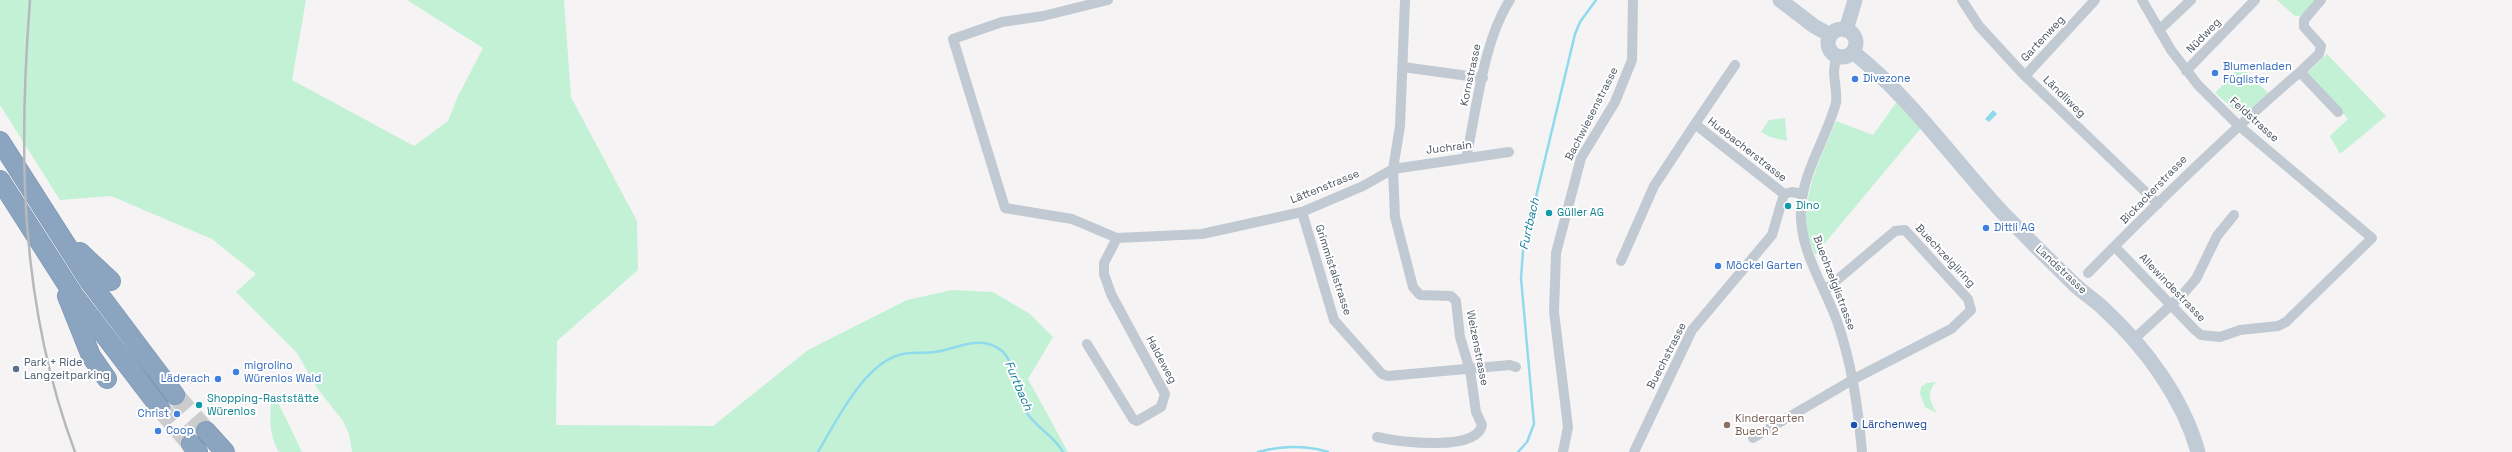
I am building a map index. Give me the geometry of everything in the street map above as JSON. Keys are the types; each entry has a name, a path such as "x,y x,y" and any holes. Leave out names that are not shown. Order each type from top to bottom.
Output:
{"highway":[{"path":"0,141 54,230 117,321 175,395"},
{"path":"0,180 58,272 101,333 160,408"},
{"path":"54,230 111,281"},
{"path":"58,272 87,347 107,379"},
{"path":"206,431 225,452"}],"main road":[{"path":"1780,0 1814,26 1830,36"},
{"path":"1846,30 1855,0"},
{"path":"1837,30 1846,30 1855,39 1853,52 1848,56 1837,56 1828,45 1830,36 1837,30"},
{"name":"Landstrasse","path":"1853,52 1881,74 2017,227 2076,286 2111,315 2133,340 2172,393 2189,424 2198,452"}],"street":[{"name":"Lättenstrasse","path":"1108,0 1043,16 1002,22 953,39 1005,208 1060,216 1098,229 1117,238 1202,234 1302,212 1363,186 1393,169"},
{"path":"1393,169 1400,126 1405,0"},
{"name":"Kornstrasse","path":"1466,158 1491,38 1501,13 1510,0"},
{"name":"Bachwiesenstrasse","path":"1563,452 1568,427 1554,312 1556,253 1581,158 1615,102 1632,60 1633,0"},
{"name":"Ländliweg","path":"1962,0 1979,26 2025,76 2158,204"},
{"name":"Gartenweg","path":"2025,76 2095,0"},
{"name":"Feldstrasse","path":"2142,0 2159,30 2186,71 2238,125 2372,238"},
{"path":"2159,30 2191,0"},
{"name":"Nüdweg","path":"2186,71 2255,0"},
{"name":"Bickackerstrasse","path":"2088,273 2238,125 2319,54 2321,46 2304,28 2304,20 2321,0"},
{"name":"Buechzelglistrasse","path":"1837,56 1832,71 1836,92 1836,103 1803,194 1800,211 1804,241 1836,321 1854,379 1862,452"},
{"name":"Huebacherstrasse","path":"1621,261 1654,186 1735,65"},
{"path":"1403,67 1483,78"},
{"path":"2300,72 2338,112"},
{"name":"Huebacherstrasse","path":"1695,124 1784,194"},
{"name":"Juchrain","path":"1393,169 1509,152"},
{"name":"Weizenstrasse","path":"1376,437 1444,450 1468,444 1479,435 1482,425 1476,412 1470,370 1460,337 1456,301 1451,296 1420,295 1413,287 1395,217 1393,169"},
{"path":"1784,194 1792,192 1803,194"},
{"name":"Buechstrasse","path":"1634,452 1692,330 1772,234 1784,194"},
{"name":"Grimmistalstrasse","path":"1302,212 1334,320 1382,374 1388,376 1470,370"},
{"path":"2133,340 2171,306 2196,279 2217,236 2234,215"},
{"name":"Buechzelgliring","path":"1824,291 1895,231 1905,230 1968,299 1970,310 1951,329 1854,379"},
{"name":"Haldeweg","path":"1087,344 1133,419 1137,421 1161,407 1165,394 1111,294 1104,274 1104,263 1117,238"},
{"name":"Allewindestrasse","path":"2115,247 2195,330 2211,337 2220,337 2240,330 2278,326 2295,315 2372,238"},
{"path":"1470,370 1510,365 1516,367"},
{"path":"1753,438 1854,379"}],"green space":[{"path":"0,0 306,0 292,80 414,146 448,121 458,96 483,48 407,0 564,0 571,97 637,221 638,270 557,341 556,425 713,426 808,350 907,300 952,290 993,292 1030,314 1053,337 1028,379 1068,452 352,452 349,434 343,421 317,388 297,353 236,292 256,274 212,239 111,196 60,200 0,105"},
{"path":"2277,0 2316,0 2301,16 2295,16"},
{"path":"2327,54 2386,116 2340,154 2330,136 2348,119 2307,73"},
{"path":"2241,66 2268,93 2242,116 2215,93"},
{"path":"1898,100 1921,128 1815,255 1807,231 1807,202 1814,174 1836,121 1873,135"},
{"path":"1785,118 1787,141 1770,137 1761,132 1769,120"},
{"path":"1936,382 1931,390 1930,397 1932,405 1937,413 1925,407 1920,394 1921,387 1927,383"},
{"path":"276,398 302,452 279,452 273,440 270,414 271,400"}],"water":[{"path":"1993,110 1997,114 1989,122 1985,119"}],"waterway":[{"name":"Furtbach","path":"1518,452 1527,442 1534,424 1521,278 1523,251 1575,34 1580,22 1596,0"},
{"name":"Furtbach","path":"818,452 853,394 876,368 889,359 903,354 933,352 974,343 995,346 1007,357 1011,364 1019,396 1025,410 1033,421 1055,441 1063,452"},
{"name":"Furtbach","path":"1258,452 1275,448 1293,447 1311,448 1328,452"}],"tunnel":[{"path":"175,395 206,431"},
{"path":"160,408 191,444"}],"railway":[{"path":"30,0 24,115 24,172 27,229 33,285 43,341 57,397 75,452"}],"place":[{"name":"Blumenladen Füglister","path":"2215,73"},
{"name":"Divezone","path":"1855,79"},
{"name":"Dino","path":"1788,206"},
{"name":"Güller AG","path":"1549,213"},
{"name":"Dittli AG","path":"1986,228"},
{"name":"Möckel Garten","path":"1718,266"},
{"name":"Park + Ride Langzeitparking","path":"16,369"},
{"name":"migrolino Würenlos Wald","path":"236,372"},
{"name":"Läderach","path":"218,379"},
{"name":"Shopping-Raststätte Würenlos","path":"199,405"},
{"name":"Christ","path":"177,414"},
{"name":"Kindergarten Buech 2","path":"1727,425"},
{"name":"Lärchenweg","path":"1854,425"},
{"name":"Coop","path":"158,431"}]}
